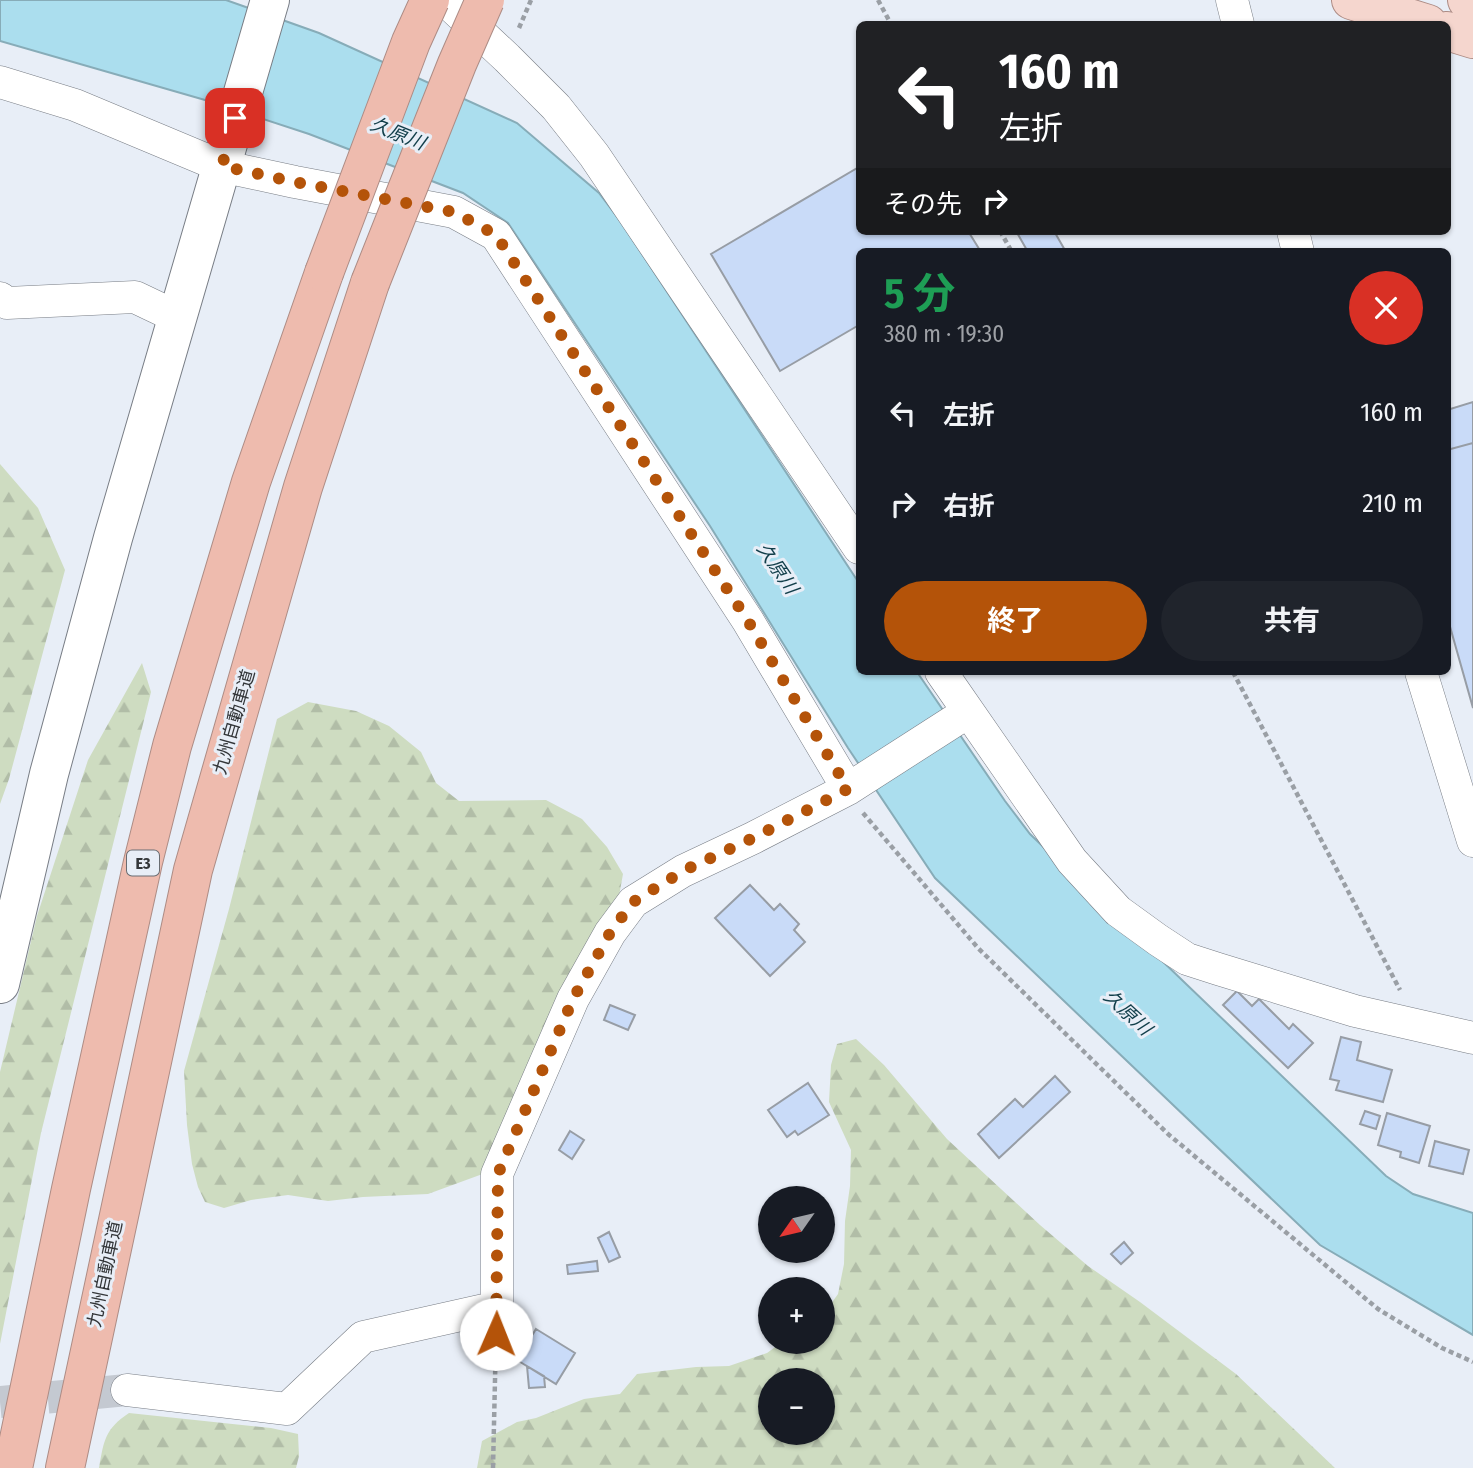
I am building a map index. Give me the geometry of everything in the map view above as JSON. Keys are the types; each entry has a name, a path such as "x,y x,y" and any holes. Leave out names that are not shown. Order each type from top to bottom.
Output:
{"highway":[{"name":"E3","path":"13,1468 143,862 172,746 251,482 324,273 411,43 430,0"},
{"name":"九州自動車道","path":"65,1468 193,870 295,512 370,283 485,0"}],"main road":[{"path":"1351,0 1418,21"},
{"path":"1467,0 1473,2"},
{"path":"1451,32 1473,39"}],"street":[{"path":"0,984 49,774 113,538 270,0"},
{"path":"445,0 556,107 594,155 856,544"},
{"path":"1232,0 1237,21"},
{"path":"0,82 75,105 222,166 454,212 496,235 741,610 848,789"},
{"path":"0,298 7,303 135,297 177,317"},
{"path":"942,675 958,718 1072,862 1118,911 1158,940 1186,959 1218,970 1355,1011 1473,1038"},
{"path":"1422,675 1473,841"},
{"path":"127,1390 287,1409 363,1337 497,1307 498,1174 573,999 610,933 633,902 683,871 848,789 958,718"}],"path":[{"path":"878,0 889,21"},
{"path":"1235,675 1420,1027"},
{"path":"848,789 867,819 978,948 1168,1134 1378,1309 1442,1348 1473,1362"},
{"path":"493,1468 497,1307"}],"green space":[{"path":"0,464 38,508 65,570 0,804"},
{"path":"142,663 151,692 41,1133 0,1344 0,1072 37,916 88,760"},
{"path":"308,702 356,711 389,726 421,752 436,783 459,801 546,800 582,819 607,847 623,874 619,896 488,1172 428,1194 328,1201 288,1195 251,1200 224,1208 205,1202 198,1187 187,1125 184,1071 229,909 277,719"},
{"path":"856,1039 884,1065 947,1139 1040,1225 1088,1266 1236,1374 1335,1468 477,1468 482,1441 517,1422 536,1418 584,1399 620,1394 637,1374 729,1366 764,1354 835,1354 835,1298 844,1264 851,1150 829,1102 831,1065 837,1044"},
{"path":"129,1413 271,1428 298,1434 299,1456 296,1468 99,1468 102,1450 110,1430"}],"water":[{"name":"久原川","path":"0,0 226,0 319,33 517,123 599,193 621,222 856,578 856,675 919,675 1030,834 1386,1176 1413,1194 1473,1213 1473,1335 1320,1245 935,878 848,748 710,526 508,223 463,193 309,134 205,100 0,41"}],"building":[{"path":"856,169 856,235 970,235 979,248 856,248 856,327 780,371 711,254"},
{"path":"1018,235 1056,235 1064,248 1026,248"},
{"path":"1473,402 1473,443 1451,449 1451,409"},
{"path":"1473,443 1473,708 1451,630 1451,449"},
{"path":"750,885 774,910 780,904 799,924 794,930 805,942 770,976 715,918"},
{"path":"1237,991 1252,1006 1259,999 1289,1029 1293,1024 1313,1043 1288,1068 1223,1005"},
{"path":"610,1005 635,1015 628,1030 604,1020"},
{"path":"1341,1037 1361,1042 1357,1060 1392,1070 1383,1102 1336,1090 1339,1081 1330,1079"},
{"path":"1055,1076 1070,1092 999,1158 978,1134 1015,1099 1023,1107"},
{"path":"808,1083 829,1115 798,1135 795,1131 787,1137 768,1110"},
{"path":"1365,1111 1380,1116 1376,1129 1360,1124"},
{"path":"1387,1113 1430,1126 1419,1163 1400,1157 1401,1152 1378,1145"},
{"path":"570,1131 584,1140 572,1159 559,1150"},
{"path":"1435,1141 1469,1150 1463,1174 1429,1166"},
{"path":"609,1232 620,1257 609,1262 598,1238"},
{"path":"1124,1242 1133,1253 1121,1264 1111,1254"},
{"path":"597,1261 598,1271 568,1274 567,1265"},
{"path":"536,1329 575,1353 556,1384 517,1360"},
{"path":"527,1366 544,1376 545,1387 529,1388"}],"tunnel":[{"path":"0,1402 127,1390"}],"route":[{"path":"235,118 222,166 454,212 496,235 748,621 848,789 683,871 633,902 610,933 573,999 498,1174 496,1334"}]}
